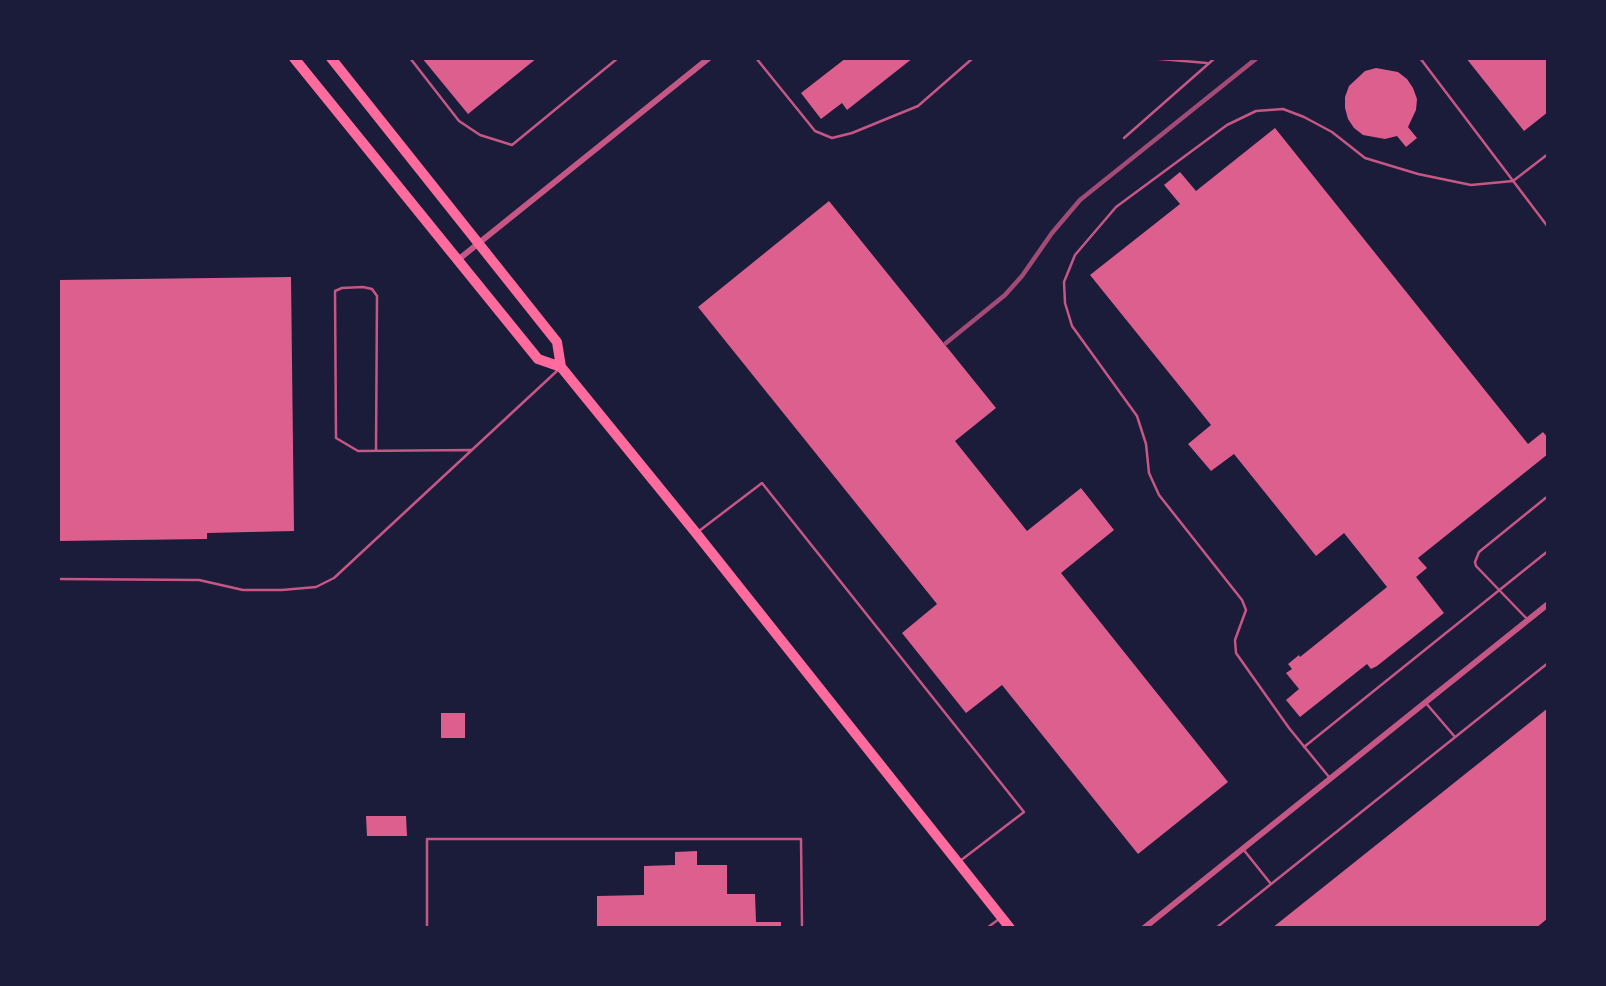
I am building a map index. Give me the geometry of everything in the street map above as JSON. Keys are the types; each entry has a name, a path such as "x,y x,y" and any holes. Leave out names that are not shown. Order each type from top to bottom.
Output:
{"main road":[{"path":"294,58 538,359 561,367"},
{"path":"331,58 557,342 561,367 1010,928"}],"street":[{"path":"459,259 709,58"},
{"path":"1144,928 1548,604"}],"lane":[{"path":"410,58 459,121 480,135 512,145 618,58"},
{"path":"756,58 815,131 832,138 918,106 973,58"},
{"path":"1148,58 1208,64"},
{"path":"1124,138 1215,58"},
{"path":"1420,58 1548,226"},
{"path":"1330,779 1236,653 1235,640 1245,610 1242,600 1159,495 1149,474 1146,444 1137,416 1072,326 1065,303 1064,282 1074,255 1116,207 1227,125 1256,111 1283,109 1332,132 1365,158 1418,174 1471,185 1513,181 1548,154"},
{"path":"376,451 377,296 372,289 342,288 335,291 336,438 358,451 376,451 471,450"},
{"path":"58,579 199,580 243,590 316,587 334,578 561,367"},
{"path":"696,533 762,482 1024,812 958,862"},
{"path":"1528,621 1476,566 1476,556 1548,496"},
{"path":"1304,747 1548,551"},
{"path":"1216,928 1548,663"},
{"path":"1425,702 1455,737"},
{"path":"427,928 427,839 801,839 802,928"},
{"path":"1243,849 1271,884"},
{"path":"987,928 1001,917"}],"building":[{"path":"422,58 537,58 468,114"},
{"path":"846,58 913,58 847,110 842,103 821,119 801,93"},
{"path":"1466,58 1548,58 1548,112 1524,131"},
{"path":"1376,68 1398,72 1413,88 1417,99 1416,110 1408,127 1417,138 1406,147 1397,136 1385,139 1363,135 1348,119 1345,97 1349,86 1365,71"},
{"path":"1275,128 1528,444 1543,432 1548,438 1548,454 1418,558 1427,568 1416,577 1444,613 1377,666 1371,669 1367,664 1300,717 1286,700 1299,689 1286,673 1292,669 1288,664 1387,587 1344,533 1316,556 1234,454 1211,471 1188,444 1211,425 1090,275 1180,204 1164,185 1180,172 1196,191"},
{"path":"829,201 996,408 955,441 1027,531 1081,488 1114,530 1061,573 1228,782 1138,854 1002,685 966,713 902,633 937,604 698,307"},
{"path":"291,277 294,531 207,533 207,539 58,541 58,280"},
{"path":"1548,708 1548,918 1536,928 1272,928"},
{"path":"441,713 465,713 465,738 441,738"},
{"path":"366,816 406,816 407,836 367,836"},
{"path":"697,851 697,865 727,865 727,894 755,894 756,922 781,922 781,928 597,928 597,896 644,895 644,866 675,865 675,852"}],"railway":[{"path":"946,343 1005,295 1080,200 1257,58"}]}
